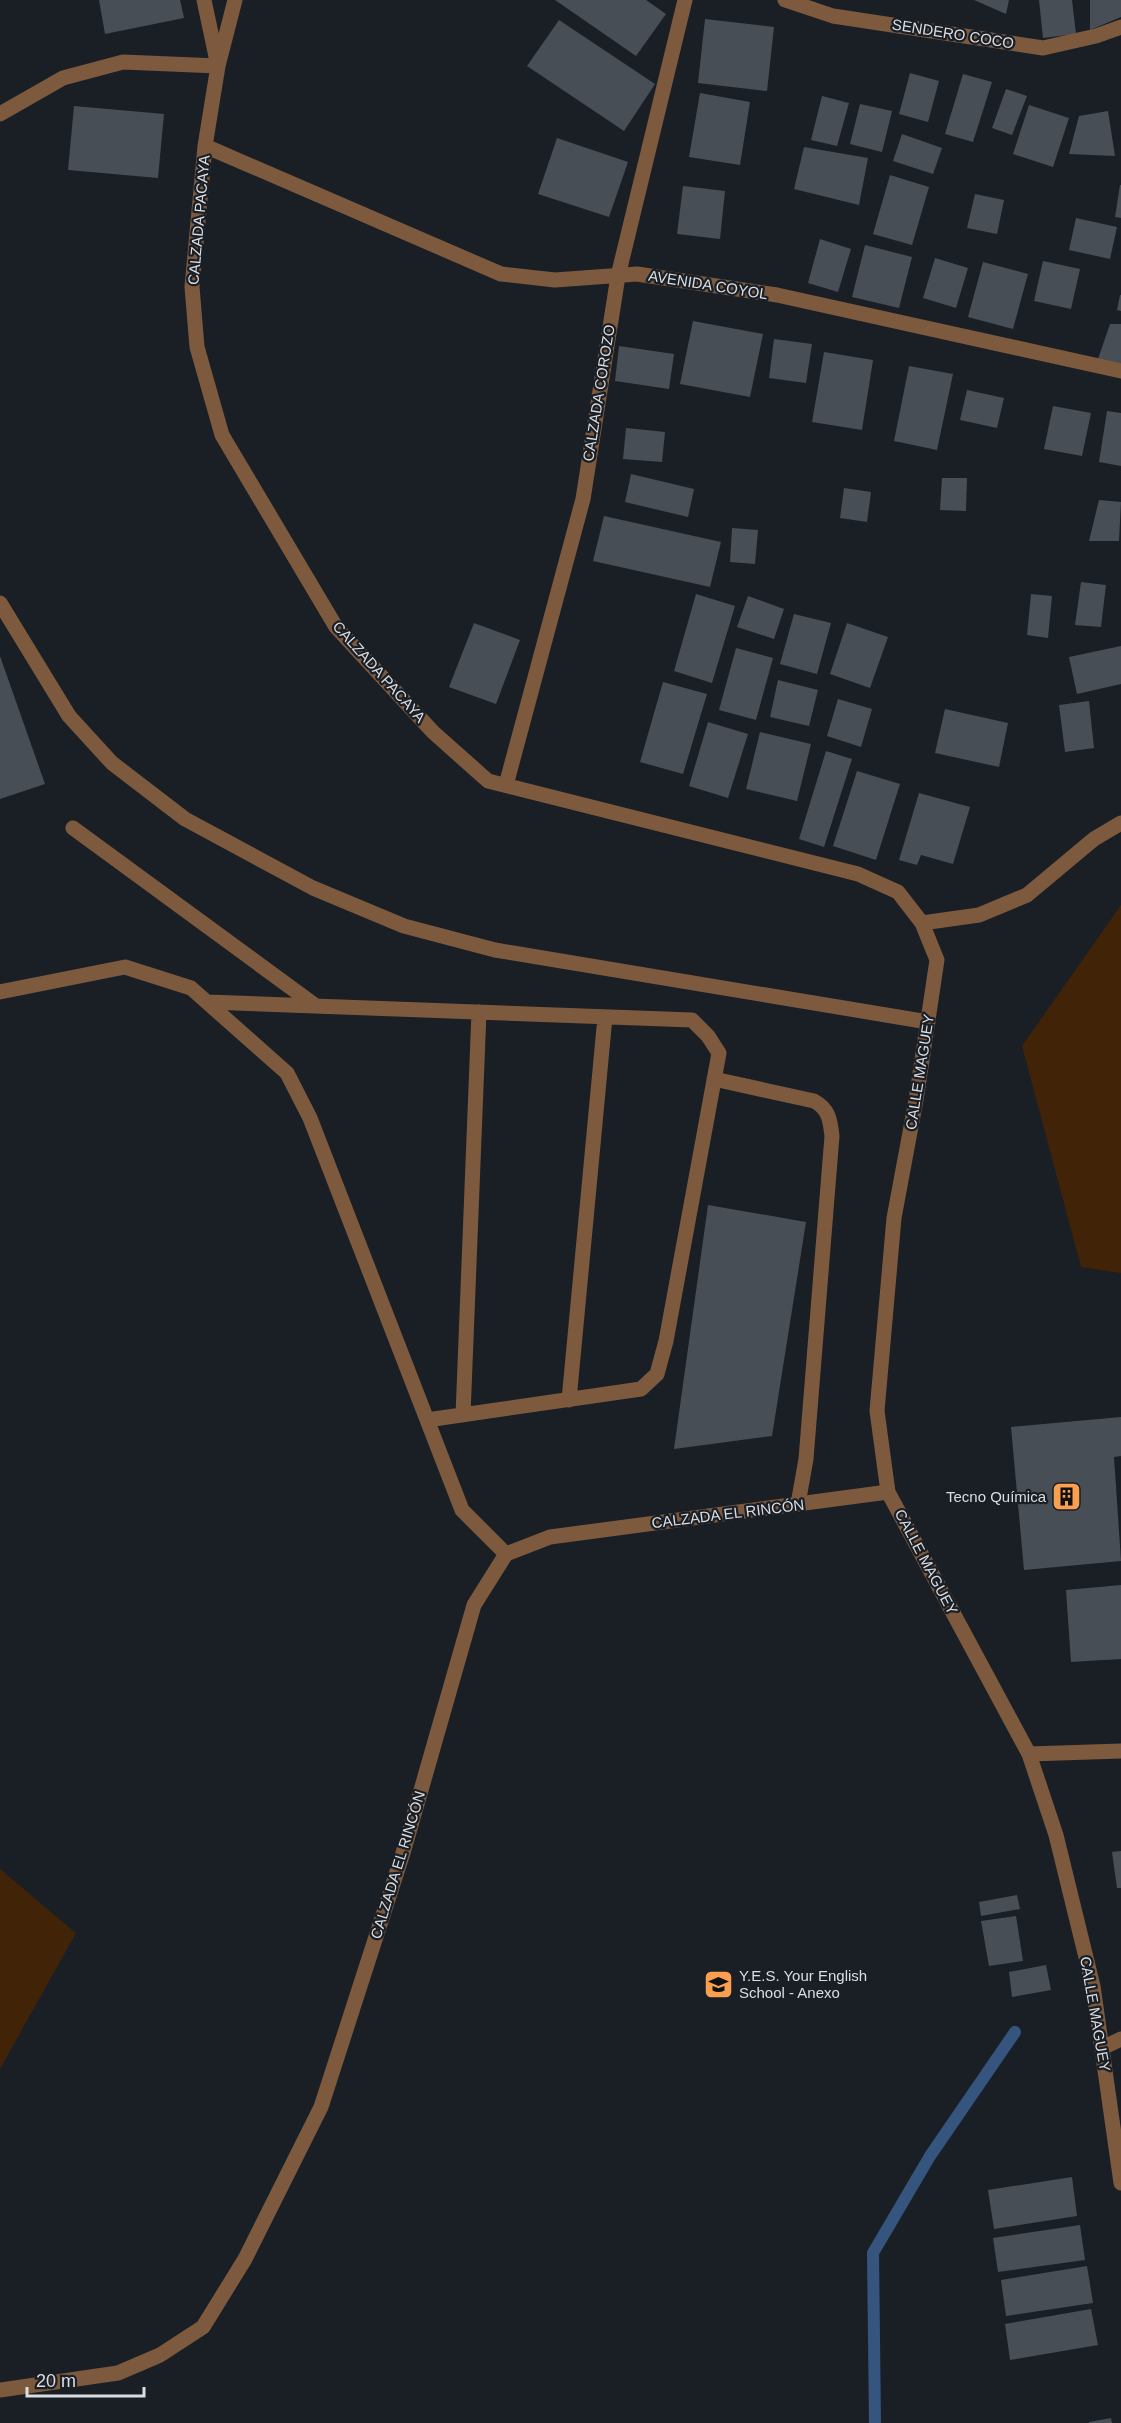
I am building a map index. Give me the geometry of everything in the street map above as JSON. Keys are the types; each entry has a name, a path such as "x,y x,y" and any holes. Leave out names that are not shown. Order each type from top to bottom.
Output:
{"street":[{"path":"0,114 63,78 123,62 218,66 204,0"},
{"name":"CALZADA PACAYA","path":"235,0 218,66 205,146 192,287 197,347 222,435 336,627 433,732 488,781 858,874 898,892 922,923"},
{"name":"CALZADA COROZO","path":"506,785 583,499 618,276 685,0"},
{"name":"SENDERO COCO","path":"785,0 833,16 1043,48 1096,36 1121,27"},
{"name":"AVENIDA COYOL","path":"205,146 501,274 555,280 637,274 777,295 1121,371"},
{"path":"0,603 69,716 112,763 185,819 313,888 404,926 495,950 928,1022"},
{"path":"922,923 979,915 1027,895 1094,839 1121,823"},
{"path":"73,828 316,1006"},
{"name":"CALLE MAGUEY","path":"922,923 937,960 894,1218 877,1411 888,1492 1029,1754 1056,1835 1093,1986 1121,2182"},
{"path":"0,992 125,967 191,988 287,1073 310,1118 462,1510 506,1554"},
{"path":"208,1002 692,1020 708,1036 719,1053 666,1341 657,1374 641,1389 427,1420"},
{"path":"463,1415 479,1012"},
{"path":"569,1400 605,1017"},
{"path":"714,1080 814,1101 824,1107 830,1119 832,1136 806,1459 798,1504"},
{"name":"CALZADA EL RINCÓN","path":"0,2390 118,2373 160,2355 203,2327 245,2259 321,2107 403,1853 474,1605 506,1554 550,1537 888,1492"},
{"path":"1029,1754 1121,1751"},
{"path":"1102,2048 1121,2039"}],"shaded area":[{"path":"1121,905 1121,1273 1081,1267 1022,1046"},
{"path":"0,1869 76,1933 0,2069"}],"building":[{"path":"99,0 180,0 184,18 105,34"},
{"path":"555,0 646,0 666,14 636,56"},
{"path":"974,0 1009,0 1006,14"},
{"path":"1039,0 1072,0 1076,34 1043,38"},
{"path":"1090,0 1121,0 1121,17 1090,30"},
{"path":"705,19 774,27 767,91 698,83"},
{"path":"559,20 655,84 624,131 527,66"},
{"path":"910,73 939,81 928,122 899,114"},
{"path":"963,74 992,82 973,142 945,134"},
{"path":"1006,89 1027,96 1012,135 992,128"},
{"path":"700,93 750,102 740,165 689,157"},
{"path":"822,96 849,103 837,146 811,140"},
{"path":"860,104 892,111 882,152 850,144"},
{"path":"1029,105 1069,118 1053,167 1013,154"},
{"path":"74,106 164,114 158,178 68,170"},
{"path":"1108,111 1115,156 1069,154 1079,116"},
{"path":"902,134 942,148 933,174 893,161"},
{"path":"557,138 628,162 609,217 538,194"},
{"path":"804,147 868,158 859,205 794,189"},
{"path":"890,175 929,187 912,245 873,234"},
{"path":"1121,185 1121,218 1115,217"},
{"path":"683,186 725,191 720,239 677,234"},
{"path":"975,194 1004,200 997,234 967,228"},
{"path":"1076,218 1117,227 1110,259 1069,250"},
{"path":"820,239 851,249 838,292 808,283"},
{"path":"865,245 912,257 899,308 852,297"},
{"path":"935,258 968,268 956,308 923,298"},
{"path":"1043,261 1080,269 1071,309 1034,301"},
{"path":"983,262 1028,274 1013,329 968,317"},
{"path":"1121,295 1121,311 1117,310"},
{"path":"693,321 763,334 750,397 680,384"},
{"path":"1110,324 1121,324 1121,364 1098,359"},
{"path":"774,339 812,344 806,383 769,378"},
{"path":"619,346 674,354 669,389 615,381"},
{"path":"824,352 873,360 862,430 812,422"},
{"path":"909,366 953,374 937,450 894,441"},
{"path":"967,390 1004,398 997,428 960,420"},
{"path":"1053,406 1091,413 1082,456 1044,449"},
{"path":"1107,411 1121,413 1121,466 1099,462"},
{"path":"626,428 665,432 662,462 623,459"},
{"path":"631,474 694,489 688,517 625,502"},
{"path":"942,478 967,478 966,511 940,510"},
{"path":"844,488 871,492 867,522 840,518"},
{"path":"1099,500 1121,502 1119,541 1089,541"},
{"path":"604,516 721,542 710,587 593,561"},
{"path":"732,528 758,530 755,564 730,562"},
{"path":"1081,582 1106,585 1101,627 1075,625"},
{"path":"696,594 735,606 712,683 674,671"},
{"path":"1031,594 1052,596 1048,638 1027,635"},
{"path":"748,596 784,609 774,639 737,627"},
{"path":"794,614 831,623 817,674 780,664"},
{"path":"474,623 520,640 496,704 449,687"},
{"path":"847,623 888,637 870,688 830,674"},
{"path":"1121,646 1121,684 1077,694 1069,657"},
{"path":"736,648 773,658 756,720 719,710"},
{"path":"0,656 45,784 0,799"},
{"path":"778,680 818,690 809,726 770,717"},
{"path":"663,682 707,694 683,774 640,762"},
{"path":"838,699 872,709 861,747 827,736"},
{"path":"1089,701 1094,748 1065,752 1059,705"},
{"path":"945,709 1008,723 999,767 935,753"},
{"path":"708,722 748,734 728,798 689,786"},
{"path":"760,732 811,744 797,801 746,789"},
{"path":"826,751 852,759 824,847 799,839"},
{"path":"857,771 900,784 876,860 833,846"},
{"path":"919,793 970,807 953,864 921,855 917,865 899,860"},
{"path":"708,1205 806,1222 772,1436 674,1449"},
{"name":"Tecno Química","path":"1121,1417 1121,1456 1114,1457 1121,1561 1024,1570 1011,1427"},
{"path":"1121,1585 1121,1659 1071,1662 1066,1590"},
{"path":"1121,1851 1121,1888 1117,1888 1112,1852"},
{"path":"1017,1895 1020,1909 981,1916 979,1902"},
{"path":"1016,1916 1023,1961 989,1966 981,1921"},
{"path":"1046,1965 1051,1990 1012,1997 1009,1972"},
{"path":"1072,2177 1077,2216 994,2229 988,2190"},
{"path":"1080,2225 1085,2260 998,2272 993,2238"},
{"path":"1087,2266 1093,2303 1006,2316 1001,2280"},
{"path":"1091,2309 1098,2345 1010,2360 1005,2324"},
{"path":"1111,2418 1112,2423 1089,2423 1089,2422"}],"waterway":[{"path":"875,2423 873,2253 930,2156 1015,2032"}],"place":[{"name":"Tecno Química","path":"1067,1497"},
{"name":"Y.E.S. Your English School - Anexo","path":"718,1985"}]}
